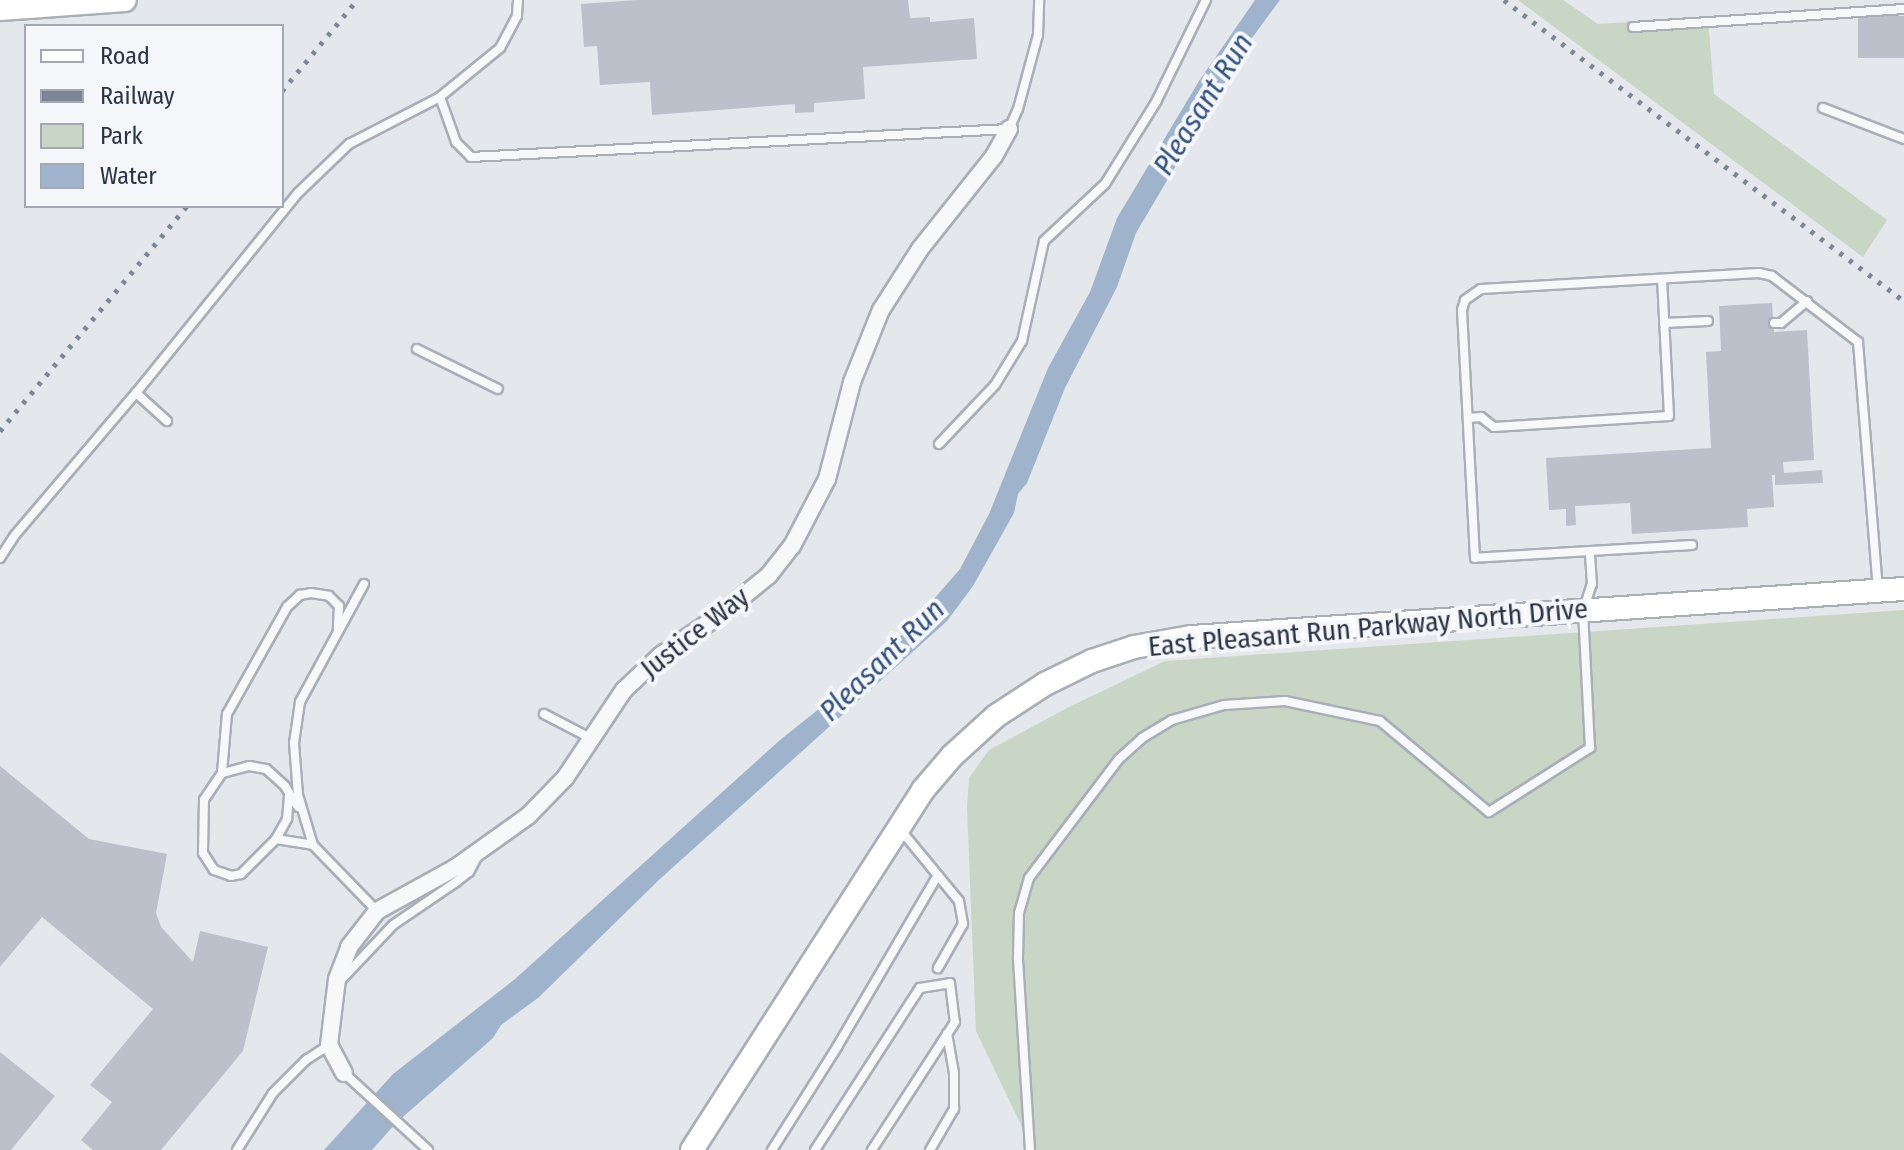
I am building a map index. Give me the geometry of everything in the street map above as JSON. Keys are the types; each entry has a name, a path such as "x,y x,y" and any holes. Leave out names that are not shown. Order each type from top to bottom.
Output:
{"street":[{"path":"0,9 125,0"},
{"name":"Justice Way","path":"329,1045 336,986 349,947 377,911 481,849 528,816 565,778 624,690 661,655 769,575 792,546 827,479 852,382 881,310 920,249 994,156 1009,129"},
{"name":"East Pleasant Run Parkway North Drive","path":"692,1150 898,828 952,756 996,716 1045,684 1120,652 1192,637 1904,589"},
{"path":"329,1045 344,1073"}],"lane":[{"path":"0,558 15,535 136,393 298,193 349,144 440,97 500,48 517,16 518,0"},
{"path":"440,97 456,142 471,157 1009,129 1018,109 1038,35 1039,0"},
{"path":"939,444 995,385 1022,341 1044,241 1105,184 1156,102 1206,0"},
{"path":"1633,27 1904,9"},
{"path":"1823,108 1904,139"},
{"path":"1692,545 1475,558 1462,310 1465,300 1481,289 1759,273 1772,276 1858,342 1868,503 1875,519 1878,591"},
{"path":"1468,418 1481,417 1494,427 1669,416 1662,279"},
{"path":"1774,323 1781,323 1807,301"},
{"path":"1664,323 1708,321"},
{"path":"417,349 498,389"},
{"path":"136,393 167,421"},
{"path":"1030,1150 1018,957 1019,913 1029,878 1119,759 1142,738 1172,720 1224,705 1285,701 1380,721 1489,812 1590,748 1583,611 1592,584 1590,552"},
{"path":"302,815 296,769 295,722 300,702 364,584"},
{"path":"289,794 287,819 276,839 241,874 222,875 208,864 201,841 202,812 208,790 222,773 227,714 287,607 300,595 311,593 335,599 341,613 336,637"},
{"path":"544,714 592,739"},
{"path":"222,773 257,766 274,775 302,815 313,845 377,911"},
{"path":"898,828 959,901 963,924 938,968"},
{"path":"276,839 313,845"},
{"path":"336,986 393,925 469,872 481,849"},
{"path":"772,1150 837,1047 938,875"},
{"path":"815,1150 920,988 950,983 955,1022 872,1150"},
{"path":"930,1150 954,1109 954,1073 947,1034"},
{"path":"237,1150 273,1093 306,1060 329,1045"},
{"path":"344,1073 428,1150"}],"green space":[{"path":"1518,0 1563,0 1598,24 1708,17 1714,94 1887,220 1863,257"},
{"path":"1904,610 1904,1150 1033,1150 976,1031 967,808 969,778 989,750 1165,661"}],"water":[{"name":"Pleasant Run","path":"1255,0 1280,0 1249,42 1136,233 1117,287 1065,388 1027,483 1018,494 1014,513 973,586 947,621 661,878 538,998 501,1025 493,1038 396,1123 372,1150 324,1150 393,1074 515,979 780,740 834,697 906,631 960,569 989,514 1048,368 1090,292 1117,218 1199,81"}],"building":[{"path":"637,0 908,0 910,18 930,17 930,22 974,18 977,59 863,67 865,99 814,103 814,112 795,113 795,104 652,115 650,82 600,85 597,46 584,47 581,4"},
{"path":"1858,16 1904,16 1904,58 1858,58"},
{"path":"1772,303 1774,332 1807,330 1814,460 1783,462 1784,473 1822,470 1823,483 1775,485 1775,475 1772,475 1774,507 1747,509 1748,527 1632,534 1630,503 1575,506 1576,525 1566,526 1566,509 1549,510 1546,458 1711,448 1706,352 1721,351 1719,306"},
{"path":"0,766 89,839 167,854 156,913 161,927 193,962 200,931 268,947 243,1051 161,1150 93,1150 81,1140 112,1102 90,1085 153,1009 42,917 0,967"},
{"path":"0,1052 55,1096 11,1150 0,1150"}],"railway":[{"path":"284,89 357,0"},
{"path":"1504,0 1904,301"},
{"path":"0,431 185,208"}]}
